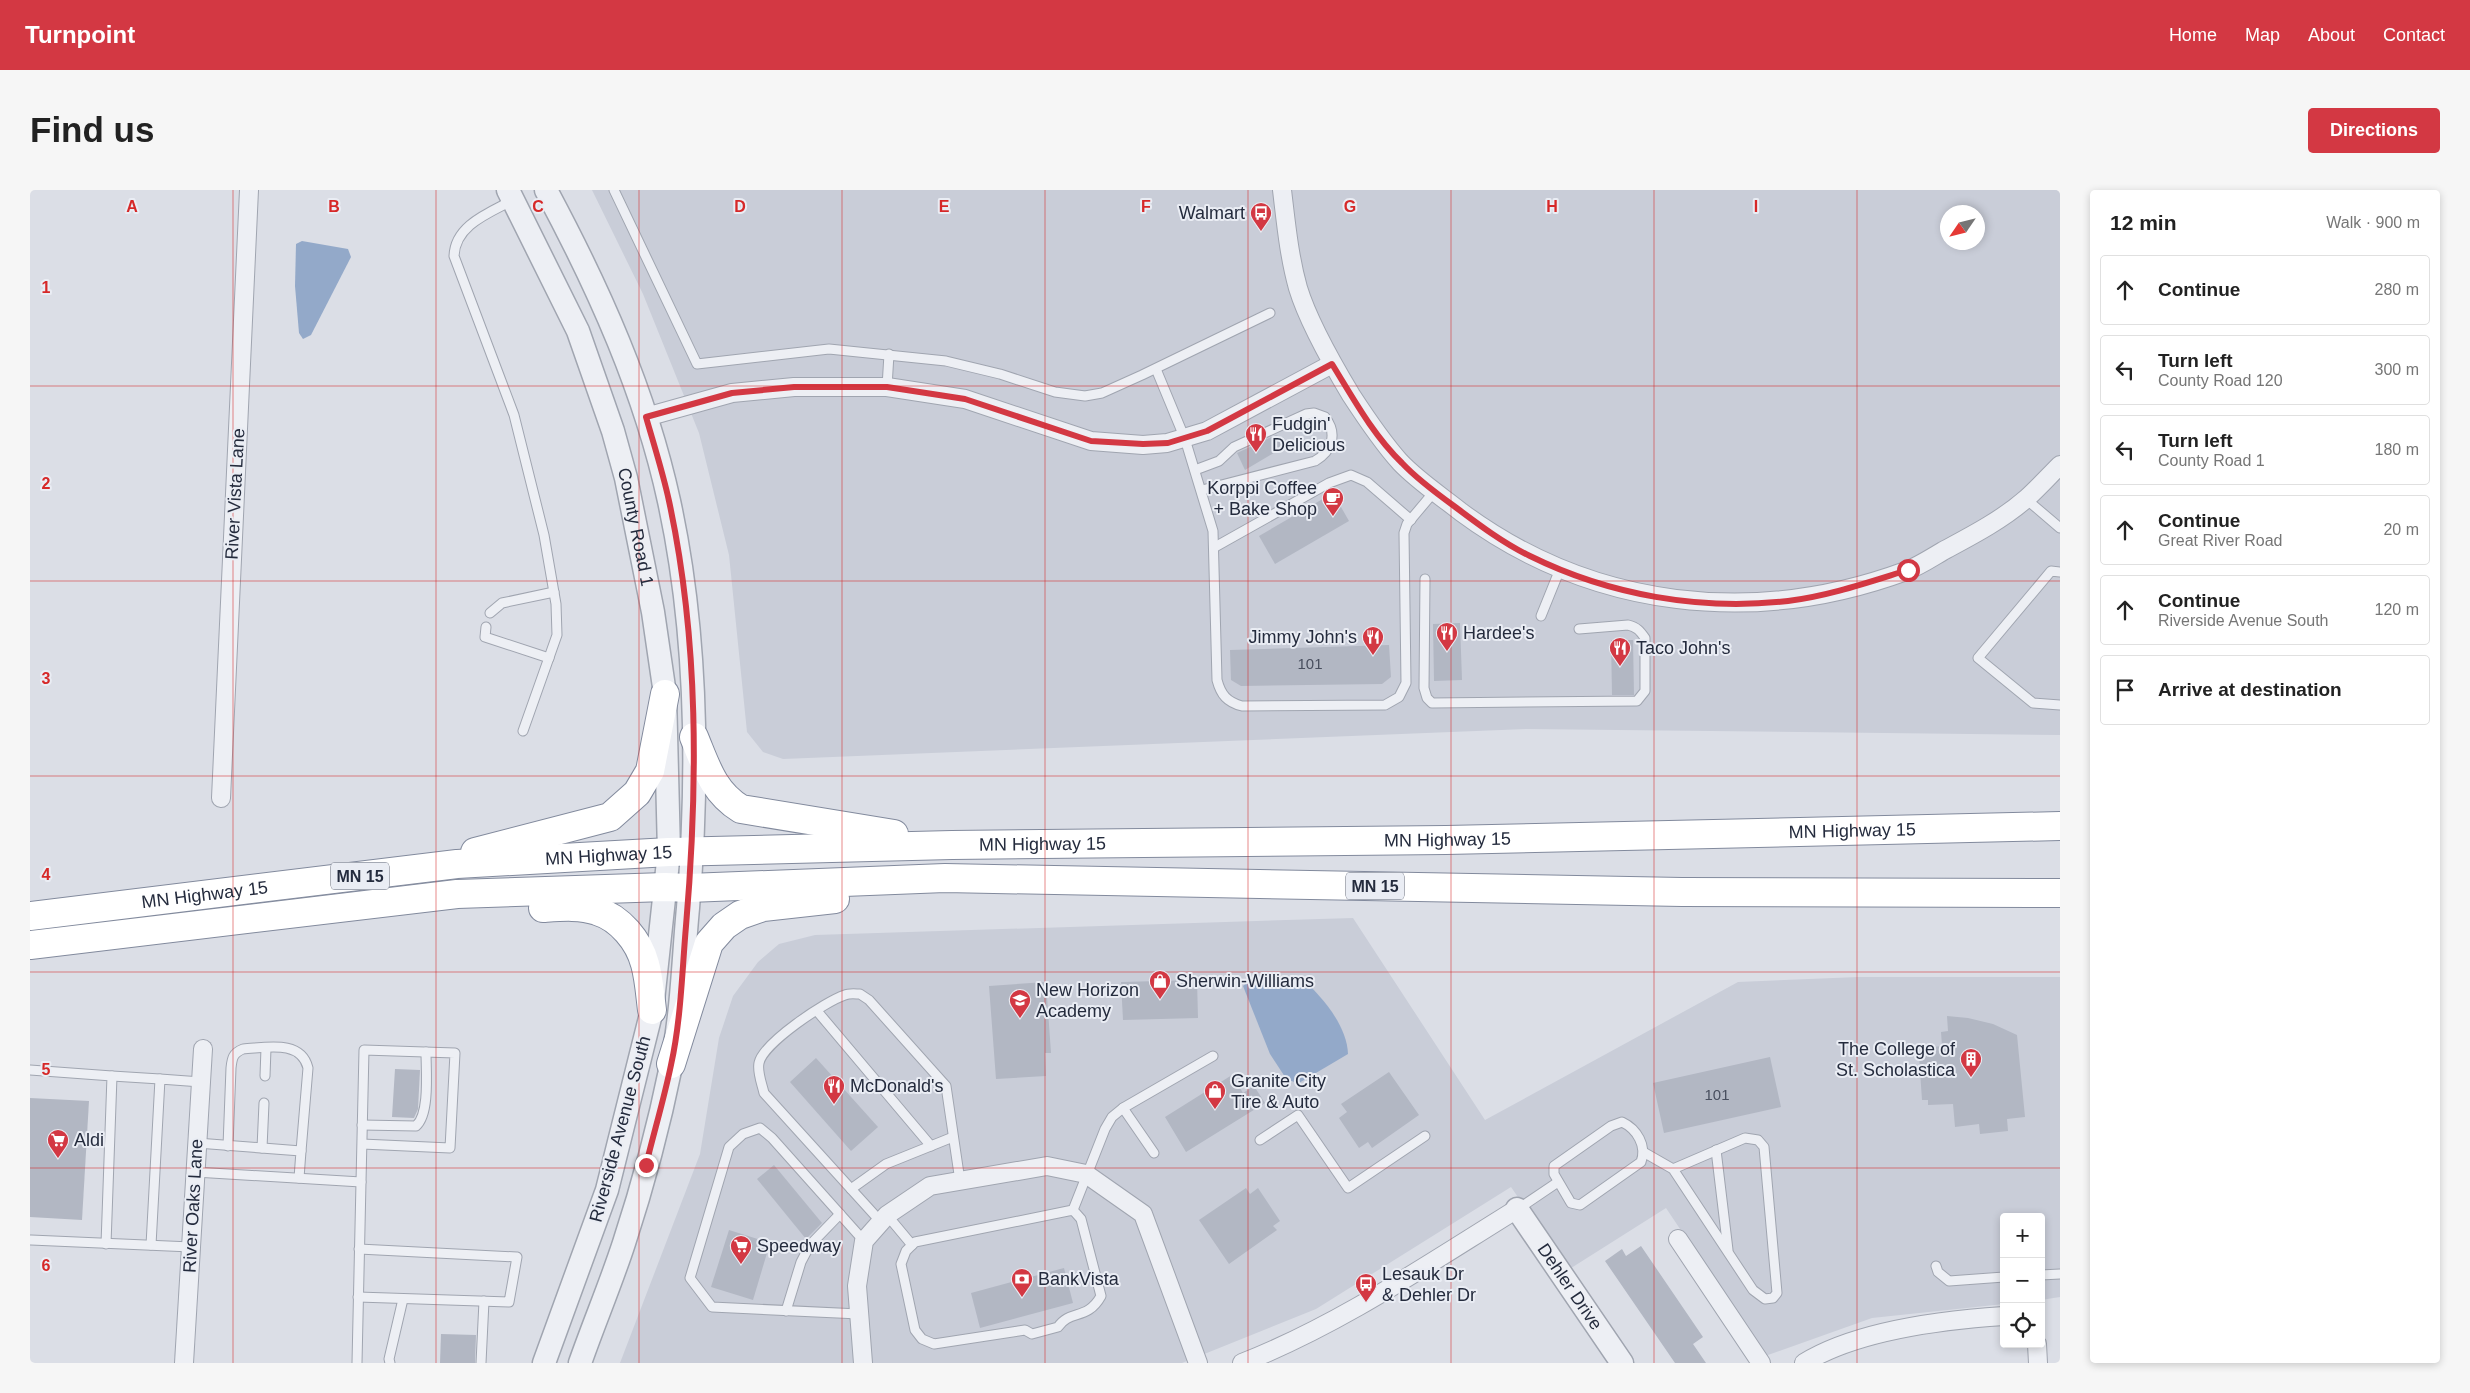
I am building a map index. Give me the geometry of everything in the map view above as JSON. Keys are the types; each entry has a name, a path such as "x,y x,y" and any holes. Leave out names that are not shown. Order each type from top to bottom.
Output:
{"highway":[{"path":"419,869 485,849 610,816 637,793 650,771 665,694"},
{"path":"694,737 714,783 726,800 741,809 952,845"},
{"name":"MN Highway 15","path":"30,916 457,864 680,852 952,845 1446,840 2060,826"},
{"name":"MN Highway 15","path":"30,945 457,894 945,878 1672,892 2060,893"},
{"path":"672,1064 709,943 724,926 740,915 763,907 1007,879"},
{"path":"421,898 483,912 560,907 597,911 618,923 636,941 645,962 652,1010"}],"street":[{"name":"River Vista Lane","path":"221,798 249,190"},
{"name":"County Road 1","path":"546,190 600,295 646,417 669,502 691,653 694,737 677,887"},
{"path":"1282,190 1288,245 1299,290 1332,364 1365,417 1401,463 1434,492 1484,529 1529,556 1579,577 1632,592 1685,601 1734,604 1788,601 1846,589 1908,570 2002,517 2026,500 2060,466"},
{"name":"County Road 1","path":"511,195 578,331 613,431 626,478 651,603 665,694 680,852"},
{"path":"646,417 732,393 794,387 887,387 965,399 1091,441 1143,444 1185,439 1207,431 1332,364"},
{"name":"Riverside Avenue South","path":"544,1363 608,1190 652,1010 677,887"},
{"name":"Riverside Avenue South","path":"580,1363 624,1243 672,1064 677,887"},
{"name":"River Oaks Lane","path":"184,1363 203,1049"},
{"path":"863,1363 856,1286 864,1241 884,1218 930,1186 1047,1166 1086,1174 1143,1214 1198,1363"},
{"path":"1242,1363 1268,1353 1328,1322 1517,1209"},
{"name":"Dehler Drive","path":"1517,1209 1622,1363"},
{"path":"1678,1239 1761,1363"},
{"path":"1804,1363 1842,1346 1884,1334 1928,1324 2000,1316"},
{"path":"2038,1348 2038,1363"}],"lane":[{"path":"614,190 698,364 829,349 946,361 1000,374 1070,396 1086,396 1102,393 1156,369 1270,313"},
{"path":"511,195 472,223 459,235 454,245 454,256 514,415 544,536 554,592 557,634 523,731"},
{"path":"887,387 889,354"},
{"path":"1156,369 1185,439 1202,490 1215,547 1217,680 1219,689 1226,700 1242,706 1385,705 1399,697 1406,683 1402,546 1404,532 1411,520 1434,492"},
{"path":"1195,470 1219,462 1234,447 1306,414 1320,414 1325,417 1332,431 1331,446 1326,453 1314,461 1202,490"},
{"path":"1215,547 1329,483 1350,475 1367,482 1411,520"},
{"path":"2026,500 2060,528"},
{"path":"1541,616 1560,569"},
{"path":"2060,572 2051,571 1978,658 2033,703 2060,705"},
{"path":"1425,579 1424,688 1427,698 1432,703 1637,701 1642,697 1645,691 1645,638 1641,632 1635,626 1628,625 1579,628"},
{"path":"490,613 502,603 554,592"},
{"path":"486,627 485,637 549,658"},
{"path":"912,1245 851,1189 764,1093 760,1080 759,1063 767,1048 796,1023 845,995 860,994 869,1000 946,1086 960,1181"},
{"path":"817,1011 931,1146"},
{"path":"228,1146 232,1058 236,1052 242,1049 289,1047 297,1051 306,1060 308,1068 299,1178"},
{"path":"265,1076 266,1048"},
{"path":"357,1363 364,1050 455,1053 450,1148 362,1144"},
{"path":"362,1125 416,1126 421,1122 424,1112 426,1052"},
{"path":"1074,1210 1086,1174 1112,1117 1123,1108 1213,1056"},
{"path":"30,1070 201,1082"},
{"path":"106,1244 112,1076"},
{"path":"151,1245 160,1079"},
{"path":"262,1148 264,1102"},
{"path":"1123,1108 1154,1153"},
{"path":"1260,1140 1298,1115 1348,1188 1425,1136"},
{"path":"1622,1122 1630,1126 1643,1144 1645,1153 1641,1162 1580,1205 1572,1203 1558,1182 1554,1174 1554,1166 1611,1126 1622,1122"},
{"path":"859,1314 712,1307 690,1278 729,1147 743,1134 760,1128 772,1138 864,1241"},
{"path":"851,1189 886,1164 953,1138"},
{"path":"1645,1153 1673,1169 1753,1290 1765,1299 1773,1298 1778,1293 1764,1147 1758,1140 1745,1138 1673,1169"},
{"path":"197,1144 301,1151"},
{"path":"1716,1150 1728,1252"},
{"path":"195,1172 361,1182"},
{"path":"1517,1209 1558,1182"},
{"path":"1074,1210 1081,1219 1101,1296 1094,1308 1063,1320 1058,1327 1032,1334 1025,1330 934,1344 922,1339 915,1330 901,1264 906,1251 915,1242 1074,1210"},
{"path":"786,1311 802,1262 810,1246 840,1214"},
{"path":"30,1240 191,1247"},
{"path":"358,1297 510,1302 517,1257 359,1249"},
{"path":"1936,1266 1938,1272 1949,1281 2000,1277"},
{"path":"2045,1275 2060,1274"},
{"path":"390,1363 389,1359 403,1298"},
{"path":"481,1363 484,1301"}],"shaded area":[{"path":"592,190 2060,190 2060,735 1526,729 783,759 763,752 747,732 729,555 699,433 643,294"},
{"path":"1353,918 1485,1120 1738,982 1858,977 2060,977 2060,1297 2045,1299 2045,1213 2000,1213 2000,1304 1872,1318 1765,1356 1666,1208 1568,1270 1511,1187 1316,1309 1182,1363 620,1363 700,1154 719,1038 733,996 758,962 779,944 815,935"}],"water":[{"path":"302,241 348,249 351,257 311,335 303,339 299,333 295,286 296,244"},
{"path":"1300,977 1324,1002 1338,1022 1347,1043 1348,1054 1299,1083 1287,1080 1270,1054 1243,986 1250,980"}],"building":[{"name":"Fudgin' Delicious","path":"1276,435 1284,438 1286,442 1284,447 1245,470 1237,453"},
{"path":"1333,493 1349,521 1275,564 1259,536"},
{"name":"Hardee's","path":"1460,623 1462,680 1434,681 1433,624"},
{"name":"Taco John's","path":"1611,640 1633,640 1634,695 1612,695"},
{"path":"1389,645 1391,677 1382,684 1241,686 1231,680 1230,650"},
{"name":"Sherwin-Williams","path":"1197,980 1198,1018 1123,1020 1121,982"},
{"name":"New Horizon Academy","path":"1046,982 1051,1053 1045,1053 1046,1076 996,1079 989,986"},
{"name":"The College of St. Scholastica","path":"1947,1016 1968,1018 1993,1024 2017,1035 2025,1117 2007,1119 2008,1131 1980,1134 1979,1124 1955,1127 1953,1104 1928,1105 1928,1100 1922,1100 1919,1056 1924,1056 1923,1048 1942,1046 1941,1032 1948,1031"},
{"path":"1770,1057 1781,1107 1664,1133 1653,1083"},
{"name":"McDonald's","path":"816,1058 878,1127 851,1151 790,1082"},
{"path":"395,1069 420,1070 418,1109 414,1118 392,1117"},
{"path":"1389,1072 1419,1115 1372,1148 1368,1142 1359,1148 1339,1118 1347,1112 1341,1104"},
{"name":"Granite City Tire & Auto","path":"1232,1075 1243,1093 1254,1086 1265,1103 1186,1152 1165,1117"},
{"name":"Aldi","path":"30,1098 89,1101 82,1220 30,1217"},
{"name":"Speedway","path":"774,1165 822,1223 806,1239 757,1179"},
{"path":"1246,1188 1250,1194 1258,1188 1280,1221 1273,1226 1277,1230 1229,1264 1199,1220"},
{"name":"Speedway","path":"729,1230 770,1243 753,1300 711,1287"},
{"path":"1641,1246 1703,1337 1693,1344 1706,1363 1675,1363 1605,1261 1622,1249 1626,1256"},
{"name":"BankVista","path":"1064,1268 1073,1303 980,1328 971,1293"},
{"path":"441,1334 476,1335 475,1363 440,1363"}],"place":[{"name":"Walmart","path":"1261,232"},
{"name":"Fudgin' Delicious","path":"1256,453"},
{"name":"Korppi Coffee + Bake Shop","path":"1333,517"},
{"name":"Hardee's","path":"1447,652"},
{"name":"Jimmy John's","path":"1373,656"},
{"name":"Taco John's","path":"1620,667"},
{"name":"Sherwin-Williams","path":"1160,1000"},
{"name":"New Horizon Academy","path":"1020,1019"},
{"name":"The College of St. Scholastica","path":"1971,1078"},
{"name":"McDonald's","path":"834,1105"},
{"name":"Granite City Tire & Auto","path":"1215,1110"},
{"name":"Aldi","path":"58,1159"},
{"name":"Speedway","path":"741,1265"},
{"name":"BankVista","path":"1022,1298"},
{"name":"Lesauk Dr & Dehler Dr","path":"1366,1303"}],"route":[{"path":"646,1165 672,1064 683,967 692,851 694,737 691,653 681,579 669,502 646,417 732,393 794,387 887,387 965,399 1091,441 1113,444 1168,443 1207,431 1332,364 1365,417 1401,463 1434,492 1484,529 1529,556 1579,577 1632,592 1685,601 1734,604 1788,601 1846,589 1908,570"}]}
